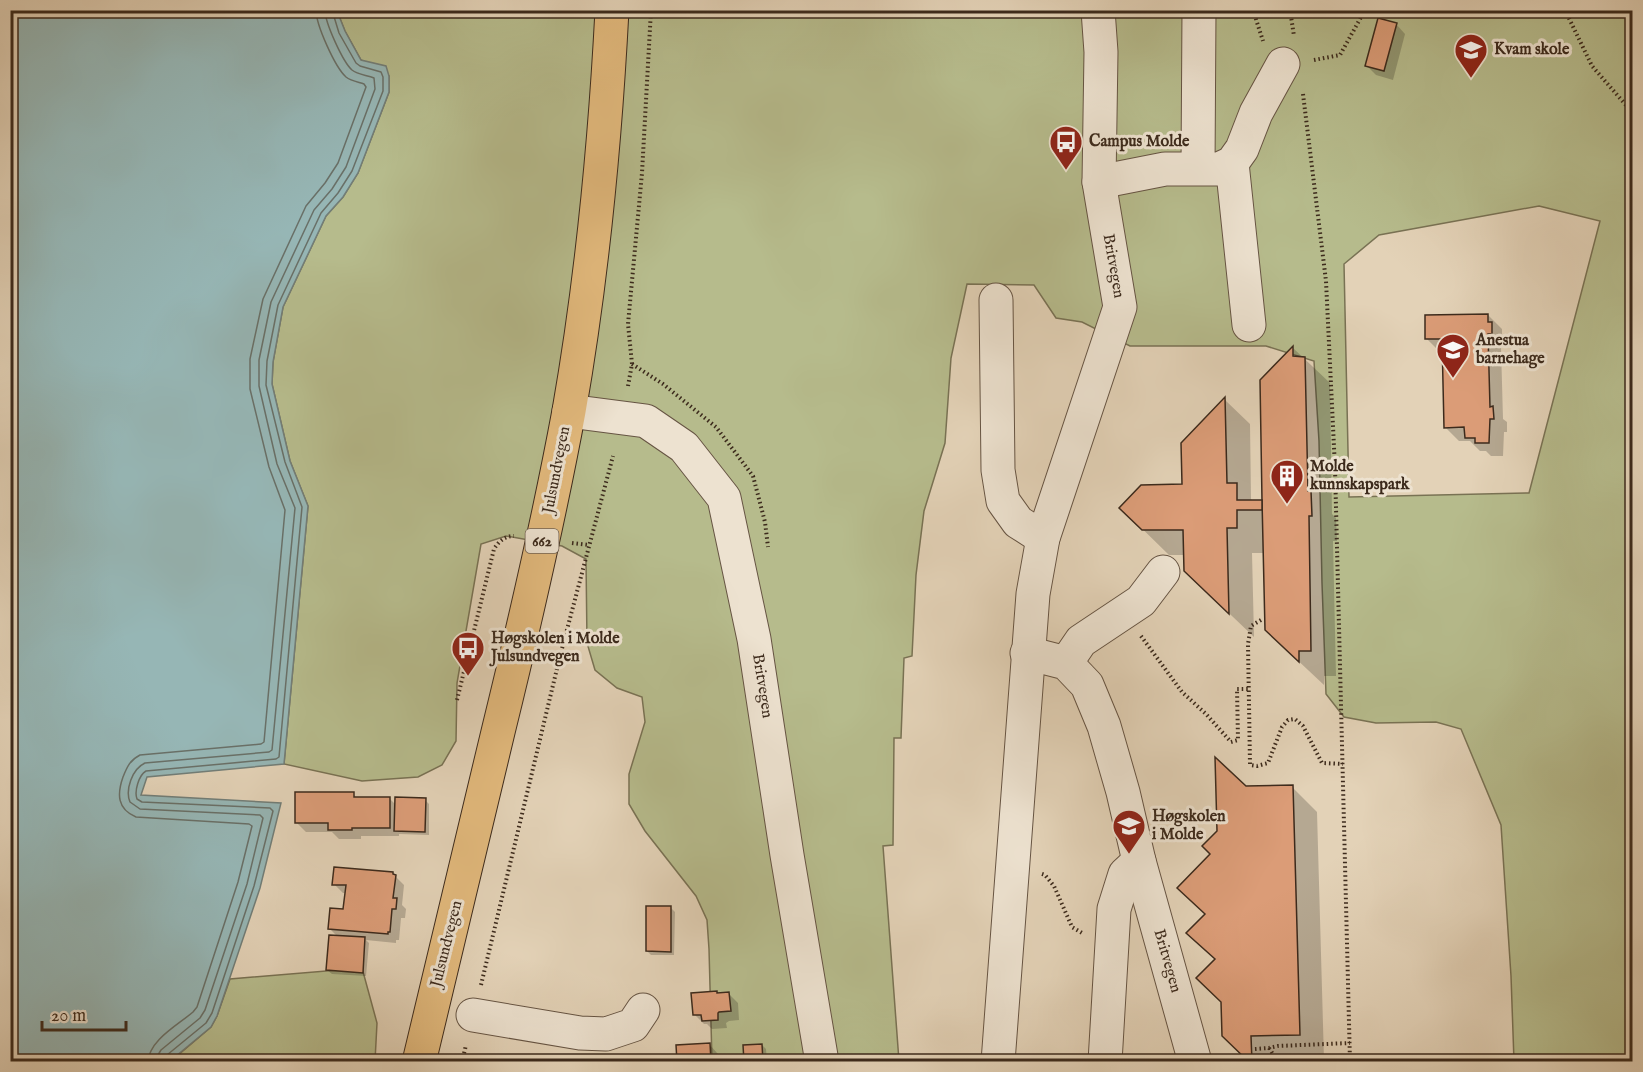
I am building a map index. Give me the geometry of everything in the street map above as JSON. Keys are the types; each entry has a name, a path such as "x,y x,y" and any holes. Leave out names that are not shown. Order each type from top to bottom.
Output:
{"main road":[{"name":"Julsundvegen","path":"419,1062 515,660 569,411 597,213 612,10"}],"street":[{"name":"Britvegen","path":"998,1062 1033,594 1043,538 1120,307 1099,182 1101,52 1098,10"},
{"path":"1198,168 1199,10"},
{"path":"1099,182 1165,169 1219,169 1232,163 1242,149 1256,113 1293,64"},
{"path":"1232,163 1249,325"},
{"path":"996,300 998,470 1003,501 1018,522 1043,538"},
{"name":"Britvegen","path":"569,411 646,421 684,447 724,498 754,639 822,1062"},
{"path":"1028,653 1066,663 1081,641 1141,601 1163,572"},
{"name":"Britvegen","path":"1066,663 1087,685 1104,726 1195,1062"},
{"path":"1105,1062 1114,909 1125,874 1139,861"},
{"path":"473,1016 579,1033 606,1035 633,1024 643,1010"}],"path":[{"path":"628,386 632,364 628,324 642,174 651,10"},
{"path":"1290,10 1293,64 1326,281 1335,468 1350,1062"},
{"path":"1565,10 1592,66 1632,111"},
{"path":"462,1062 560,656 613,456"},
{"path":"1113,620 1140,635 1182,692 1231,742 1238,740 1237,689 1249,689"},
{"path":"1261,620 1251,626 1248,644 1250,765 1268,763 1282,727 1288,720 1295,719 1303,726 1322,763 1343,764"},
{"path":"1012,870 1045,875 1054,886 1072,927 1080,933 1112,938"},
{"path":"1255,1048 1350,1043"},
{"path":"1269,1048 1278,1062"}],"green space":[{"path":"337,11 1632,11 1632,1061 1514,1061 1501,825 1461,729 1436,722 1376,723 1344,717 1326,694 1319,441 1314,361 1266,346 1130,346 1082,322 1056,318 1034,285 967,284 951,358 945,443 924,511 916,575 912,656 904,658 901,738 894,738 893,845 883,846 899,1061 712,1061 707,920 696,896 645,831 629,804 629,774 645,722 642,697 617,688 595,670 587,643 586,559 562,546 506,536 481,544 457,683 456,741 442,765 418,777 362,781 284,764 308,506 290,461 272,384 273,362 283,307 326,216 343,197 358,173 389,92 389,76 361,60","holes":["1539,206 1600,221 1529,493 1349,497 1344,264 1379,235"]},
{"path":"362,968 377,1023 375,1061 170,1062 211,1027 230,979"}],"water":[{"path":"10,11 337,11 361,60 386,66 389,76 389,92 358,173 343,197 326,216 283,307 273,362 272,384 290,461 308,506 284,764 147,777 141,795 281,803 260,888 217,1016 211,1027 170,1061 11,1061"}],"building":[{"path":"1378,18 1397,23 1384,71 1365,66"},
{"path":"1488,314 1488,322 1492,322 1492,334 1488,334 1490,407 1493,406 1494,419 1490,419 1489,443 1475,443 1475,438 1465,438 1464,427 1444,428 1442,339 1425,339 1425,315"},
{"name":"Molde kunnskapspark","path":"1293,346 1293,356 1305,357 1308,491 1311,491 1312,516 1309,516 1311,651 1299,651 1299,662 1265,630 1262,500 1260,380"},
{"name":"Molde kunnskapspark","path":"1225,397 1227,483 1237,483 1237,500 1262,500 1262,510 1237,510 1237,528 1227,528 1229,614 1184,571 1183,530 1142,530 1119,508 1141,485 1182,484 1181,443"},
{"path":"1215,757 1246,786 1293,785 1300,1035 1251,1036 1252,1062 1249,1062 1222,1036 1221,1002 1196,978 1215,959 1186,933 1205,914 1177,888 1210,854 1202,846 1217,831"},
{"path":"295,792 354,792 354,797 390,797 390,828 328,830 328,823 295,823"},
{"path":"395,797 426,798 425,832 394,831"},
{"path":"334,867 393,872 396,875 393,898 397,898 396,909 392,909 388,934 328,929 330,908 343,909 346,885 332,885"},
{"path":"646,906 671,906 671,952 646,951"},
{"path":"329,935 365,937 363,973 326,970"},
{"path":"717,991 717,993 729,992 731,1011 719,1012 718,1020 702,1021 701,1015 693,1015 691,993"},
{"path":"710,1043 711,1062 677,1062 676,1045"},
{"path":"762,1044 763,1062 744,1062 743,1045"}],"place":[{"name":"Kvam skole","path":"1471,79"},
{"name":"Campus Molde","path":"1066,171"},
{"name":"Anestua barnehage","path":"1453,379"},
{"name":"Molde kunnskapspark","path":"1287,505"},
{"name":"Høgskolen i Molde Julsundvegen","path":"468,677"},
{"name":"Høgskolen i Molde","path":"1129,855"}]}
